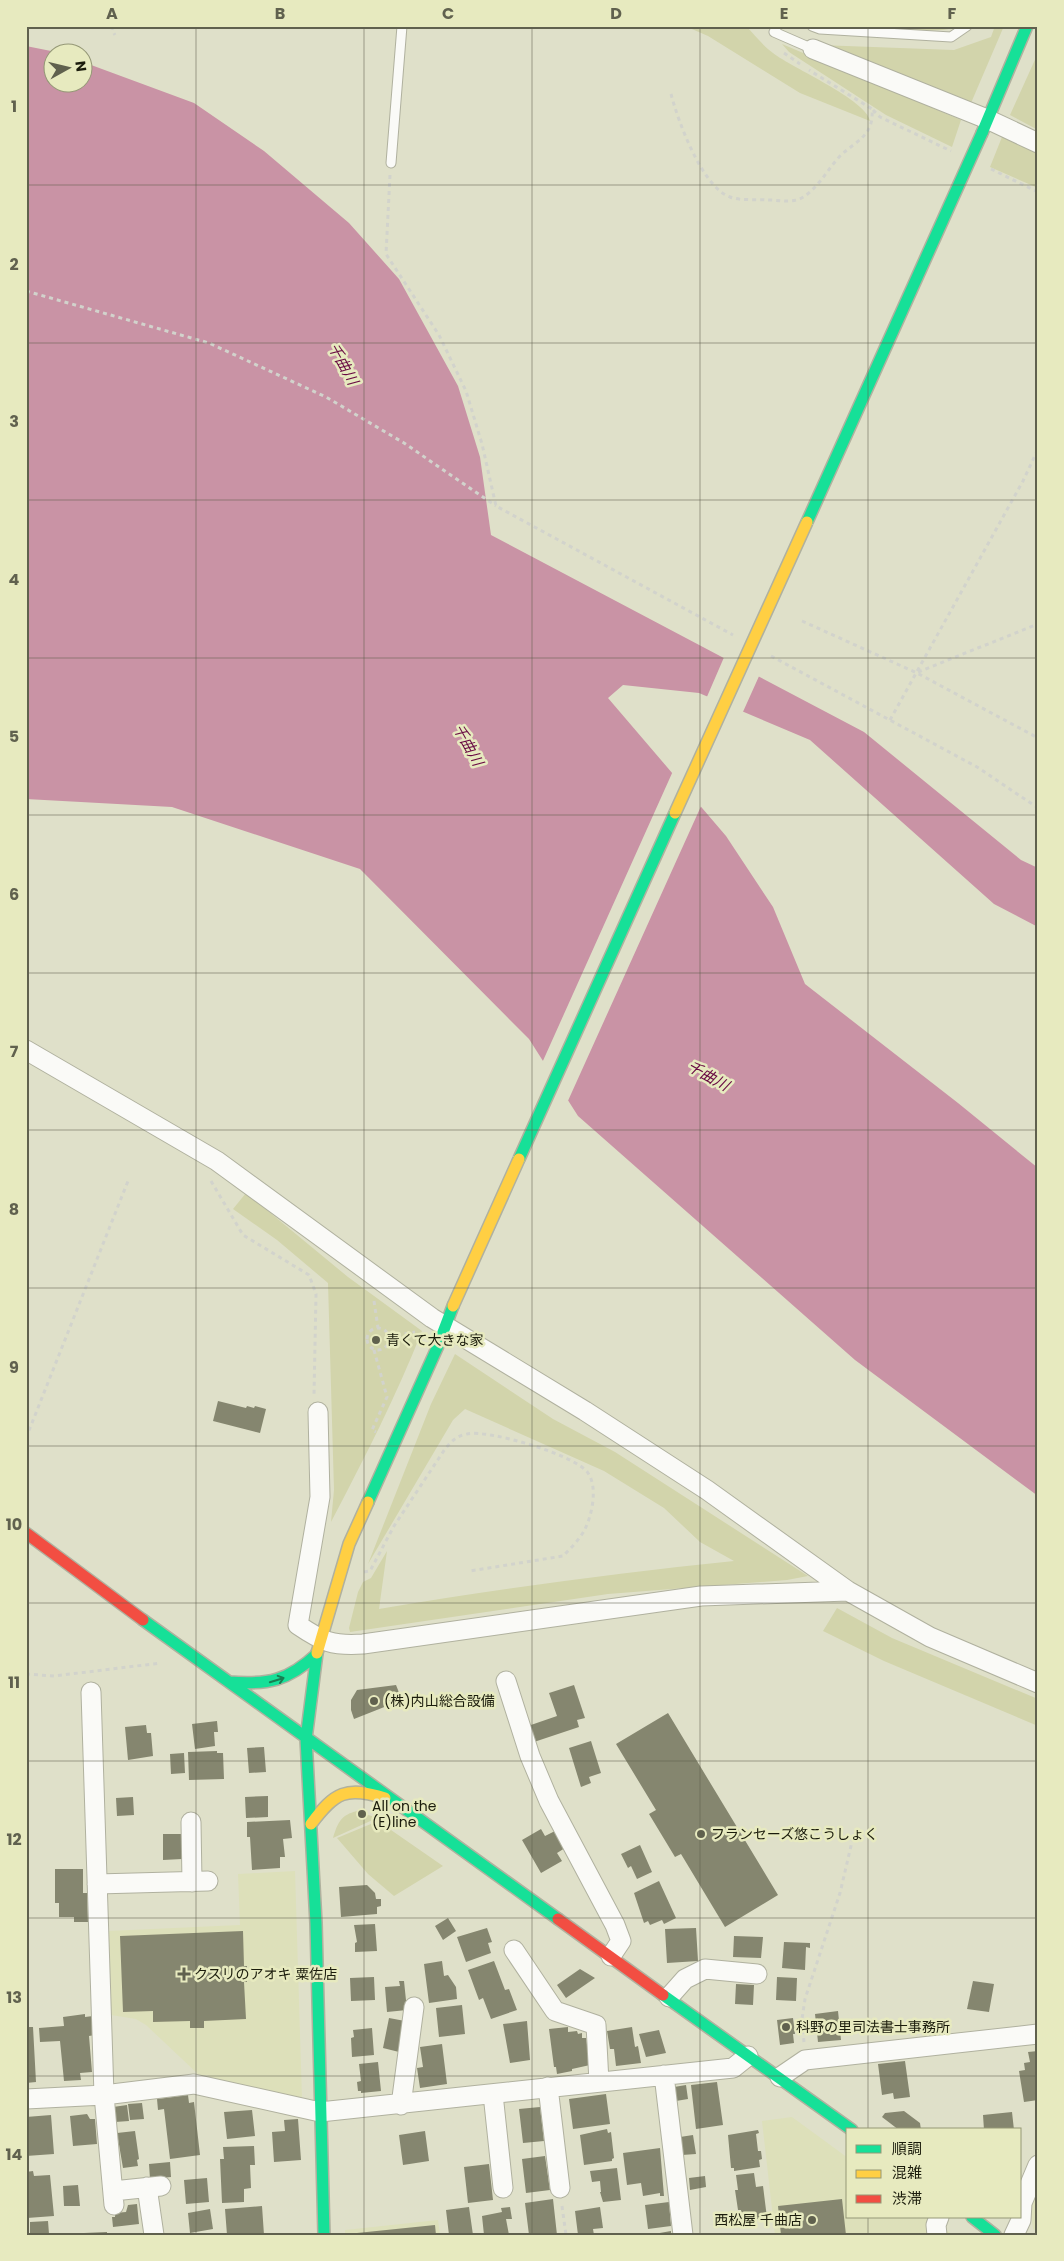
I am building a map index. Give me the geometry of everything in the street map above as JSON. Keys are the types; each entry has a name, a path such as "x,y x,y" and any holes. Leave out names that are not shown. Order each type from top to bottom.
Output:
{"street":[{"path":"324,2235 316,1923 306,1739 320,1647 349,1544 437,1348 444,1326 985,126 1027,26"},
{"path":"812,49 985,126 1038,143"},
{"path":"26,1050 200,1151 270,1198 444,1326 585,1411 707,1490 848,1591 930,1637 1038,1683"},
{"path":"318,1412 320,1498 298,1624 320,1647"},
{"path":"26,1533 188,1654 670,1997 748,2056 849,2128"},
{"path":"229,1682 258,1685 280,1680 303,1668 320,1647 363,1644 701,1596 848,1591"},
{"path":"506,1681 530,1756 549,1802 615,1924 621,1941 611,1956"},
{"path":"91,1692 104,2095 113,2198 154,2187 154,2235"},
{"path":"311,1824 328,1801 353,1791 364,1791 395,1802"},
{"path":"97,1884 200,1881 191,1822"},
{"path":"514,1950 556,2011 596,2025 599,2082"},
{"path":"670,1997 685,1979 705,1969 758,1974"},
{"path":"401,2104 414,2006"},
{"path":"780,2077 805,2060 1038,2034"},
{"path":"26,2099 104,2095 194,2084 320,2112 733,2068 748,2056"},
{"path":"664,2075 683,2235"},
{"path":"548,2087 560,2188"},
{"path":"493,2094 503,2188"},
{"path":"1022,2203 1031,2170"},
{"path":"937,2235 936,2225 939,2218"},
{"path":"973,2218 995,2235"},
{"path":"1014,2235 1021,2218"}],"lane":[{"path":"391,163 402,26"},
{"path":"812,26 820,29 952,37 966,26"},
{"path":"775,29 812,49"}],"path":[{"path":"113,26 112,30 115,35"},
{"path":"671,94 696,159 718,188 730,197 794,201 804,197 823,180 839,157 869,131 873,122 872,110 784,54 774,42 775,29"},
{"path":"391,163 386,254 439,335 466,390 482,444 496,506"},
{"path":"26,291 209,343 326,396 404,443 496,506 742,640"},
{"path":"890,720 1023,481 1038,449"},
{"path":"802,621 916,672 1038,738"},
{"path":"916,672 1038,624"},
{"path":"768,654 977,766 1038,808"},
{"path":"200,1151 203,1167 243,1235 310,1276 316,1294 314,1402 318,1412"},
{"path":"26,1438 128,1181"},
{"path":"374,1301 378,1328"},
{"path":"374,1350 385,1348 389,1337 385,1330 378,1328 372,1330 367,1338 368,1345 374,1350 386,1397 378,1418"},
{"path":"389,1337 415,1332"},
{"path":"341,1572 358,1574 370,1571 394,1526 445,1449 455,1438 474,1433 500,1436 573,1460 590,1475 594,1498 586,1528 563,1556 470,1571"},
{"path":"26,1674 54,1676 168,1662 188,1654"},
{"path":"805,2060 802,2019 805,1999 840,1892 854,1833"},
{"path":"560,2188 566,2235"}],"shaded area":[{"path":"685,26 746,26 773,53 843,94 866,113 870,121 800,93 708,36"},
{"path":"857,26 954,26 955,27 922,30"},
{"path":"995,26 1004,26 971,103 819,45 954,50 991,37"},
{"path":"782,44 961,120 952,147 886,115 789,52"},
{"path":"1038,53 1038,130 1010,115"},
{"path":"1002,137 1038,154 1038,188 990,167"},
{"path":"246,1193 348,1277 422,1331 390,1404 331,1522 334,1490 328,1283 277,1240 233,1209"},
{"path":"455,1354 553,1419 615,1452 808,1576 787,1580 608,1594 350,1632 349,1628 358,1592 363,1582 371,1578 387,1551 379,1609 556,1582 734,1561 700,1542 664,1508 604,1471 465,1409 453,1420 368,1564 431,1404"},
{"path":"837,1608 892,1638 1038,1699 1038,1726 884,1661 823,1631"},
{"path":"357,1811 377,1818 333,1838 341,1820"},
{"path":"378,1821 443,1866 394,1896 368,1874 337,1838"},
{"path":"295,1871 302,2099 226,2085 207,2075 199,2075 146,2025 136,2019 111,2015 108,1931 240,1925 238,1874"},
{"path":"792,2117 846,2157 846,2218 930,2218 953,2235 775,2235 762,2121"},
{"path":"1038,2188 1038,2232 1033,2229 1030,2205"},
{"path":"438,2220 440,2235 345,2235 345,2230"}],"water":[{"name":"千曲川","path":"26,46 42,49 42,92 92,92 92,65 194,103 264,151 349,223 399,279 458,386 480,457 491,535 864,732 1021,860 1038,868 1038,927 994,904 810,740 699,693 623,685 608,698 726,836 773,907 805,984 1038,1168 1038,1496 855,1360 578,1116 529,1039 360,869 172,807 26,799"}],"pier":[{"path":"725,655 760,674 742,714 706,699"},
{"path":"673,771 702,804 567,1103 542,1063"}],"building":[{"path":"218,1401 246,1408 247,1406 254,1408 255,1406 266,1409 260,1433 213,1421"},
{"path":"396,1685 402,1700 354,1719 351,1710 351,1700 357,1690"},
{"path":"574,1685 585,1718 577,1720 579,1727 534,1742 528,1726 557,1716 549,1693"},
{"name":"フランセーズ悠こうしょく","path":"668,1713 778,1895 725,1927 681,1854 675,1857 649,1814 656,1810 616,1744"},
{"path":"217,1721 218,1732 214,1732 215,1746 195,1749 192,1724"},
{"path":"146,1725 147,1733 151,1733 153,1756 128,1760 125,1727"},
{"path":"591,1741 601,1773 589,1777 591,1783 581,1787 569,1748"},
{"path":"264,1747 266,1772 249,1773 247,1748"},
{"path":"217,1751 217,1753 223,1753 224,1779 189,1780 188,1752"},
{"path":"184,1753 185,1773 171,1774 170,1754"},
{"path":"268,1796 268,1817 246,1818 245,1797"},
{"path":"133,1797 134,1815 117,1816 116,1798"},
{"path":"290,1820 292,1838 283,1839 285,1857 280,1857 280,1868 252,1870 250,1837 247,1837 247,1822"},
{"path":"541,1829 545,1836 555,1831 565,1848 557,1853 562,1861 541,1873 522,1840"},
{"path":"163,1834 181,1834 182,1859 163,1860"},
{"path":"640,1845 652,1872 637,1879 631,1866 628,1868 621,1854"},
{"path":"55,1869 83,1869 83,1893 87,1893 88,1922 74,1922 74,1917 59,1917 59,1903 55,1903"},
{"path":"659,1881 676,1918 664,1924 662,1920 650,1925 648,1921 644,1923 634,1893"},
{"path":"367,1885 375,1893 376,1899 381,1899 381,1906 377,1907 377,1914 341,1917 339,1887"},
{"path":"448,1918 456,1931 443,1940 435,1926"},
{"path":"375,1924 377,1951 355,1952 355,1943 357,1942 354,1925"},
{"path":"487,1928 492,1942 488,1943 491,1953 466,1962 457,1937"},
{"path":"696,1928 698,1961 667,1963 665,1929"},
{"name":"クスリのアオキ 粟佐店","path":"243,1931 244,1966 247,1966 247,1982 244,1982 246,2019 204,2021 204,2028 190,2028 190,2021 153,2022 153,2011 123,2012 120,1936"},
{"path":"734,1936 763,1937 761,1958 733,1957"},
{"path":"784,1942 810,1943 810,1948 806,1947 805,1970 782,1968"},
{"path":"442,1961 444,1976 448,1975 456,1987 457,1999 429,2003 424,1964"},
{"path":"494,1961 505,1990 509,1989 517,2010 491,2019 483,1998 479,2000 468,1970"},
{"path":"580,1969 595,1978 566,1998 557,1985"},
{"path":"374,1977 375,2000 351,2001 350,1978"},
{"path":"777,1977 797,1978 796,2001 776,2000"},
{"path":"399,1981 404,1981 407,2010 387,2012 385,1987 400,1986"},
{"path":"973,1981 994,1984 989,2012 967,2009"},
{"path":"736,1984 754,1985 753,2005 735,2004"},
{"path":"462,2005 465,2034 439,2037 436,2008"},
{"path":"838,2011 841,2040 818,2042 815,2014"},
{"path":"85,2014 85,2017 93,2016 95,2035 89,2036 92,2072 80,2073 81,2080 64,2081 60,2041 40,2042 39,2028 64,2026 63,2017"},
{"path":"389,2018 405,2021 399,2052 383,2048"},
{"name":"科野の里司法書士事務所","path":"793,2018 794,2043 780,2045 777,2020"},
{"path":"527,2021 530,2060 510,2063 503,2024"},
{"path":"26,2027 33,2027 36,2082 26,2083"},
{"path":"568,2027 568,2032 577,2031 578,2034 582,2033 582,2038 586,2038 590,2065 557,2074 556,2067 554,2067 549,2029"},
{"path":"632,2027 635,2047 638,2046 641,2063 616,2066 614,2049 610,2049 607,2031"},
{"path":"372,2028 374,2055 352,2057 351,2038 354,2037 353,2030"},
{"path":"659,2030 666,2053 646,2057 639,2034"},
{"path":"442,2044 447,2084 420,2088 417,2068 423,2067 420,2047"},
{"path":"1038,2051 1038,2100 1024,2102 1019,2071 1025,2070 1024,2063 1030,2062 1028,2052"},
{"path":"905,2061 910,2097 894,2099 893,2093 882,2095 878,2064"},
{"path":"378,2062 381,2091 361,2093 361,2091 358,2091 357,2082 361,2081 359,2064"},
{"path":"717,2082 723,2125 696,2129 691,2085"},
{"path":"686,2085 688,2099 676,2101 674,2087"},
{"path":"606,2094 610,2124 573,2129 569,2099"},
{"path":"188,2095 189,2103 194,2102 200,2155 170,2159 164,2109 158,2110 157,2099"},
{"path":"142,2103 144,2119 130,2120 128,2104"},
{"path":"127,2105 129,2121 115,2122 113,2107"},
{"path":"540,2107 544,2141 523,2143 519,2109"},
{"path":"252,2110 255,2136 227,2139 224,2112"},
{"path":"904,2111 920,2123 921,2128 896,2128 882,2117 885,2113"},
{"path":"1012,2112 1014,2128 984,2128 983,2115"},
{"path":"87,2114 90,2119 95,2119 97,2144 73,2146 70,2116"},
{"path":"51,2115 54,2154 26,2156 26,2117"},
{"path":"298,2119 301,2160 274,2162 272,2132 285,2131 284,2120"},
{"path":"607,2129 608,2133 611,2132 614,2158 612,2161 584,2165 580,2135"},
{"path":"758,2130 759,2133 756,2134 758,2151 761,2151 762,2159 759,2160 760,2167 734,2171 734,2168 731,2168 728,2135"},
{"path":"135,2131 139,2159 137,2160 138,2166 123,2168 117,2133"},
{"path":"425,2131 429,2161 403,2165 399,2135"},
{"path":"693,2135 696,2154 682,2155 680,2137"},
{"path":"254,2146 255,2165 250,2165 251,2188 244,2189 244,2202 222,2203 220,2159 224,2159 223,2147"},
{"path":"660,2148 664,2196 660,2196 660,2193 643,2196 641,2183 627,2185 623,2153"},
{"path":"545,2156 550,2190 526,2193 522,2159"},
{"path":"170,2162 171,2177 150,2179 149,2164"},
{"path":"489,2164 493,2200 468,2203 464,2167"},
{"path":"617,2168 621,2200 603,2202 600,2192 600,2181 592,2182 590,2171"},
{"path":"33,2171 34,2176 50,2175 54,2216 27,2218 26,2172"},
{"path":"754,2173 756,2187 763,2186 767,2218 742,2221 735,2190 738,2190 736,2175"},
{"path":"705,2176 706,2187 690,2190 689,2178"},
{"path":"207,2178 209,2202 186,2204 184,2180"},
{"path":"78,2185 80,2206 64,2206 63,2186"},
{"path":"553,2199 557,2235 529,2235 525,2203"},
{"name":"西松屋 千曲店","path":"842,2199 846,2235 781,2235 778,2206"},
{"path":"669,2202 671,2226 648,2229 645,2205"},
{"path":"137,2204 139,2224 113,2227 112,2217 115,2217 115,2213 126,2212 128,2205"},
{"path":"262,2206 264,2235 227,2235 225,2209"},
{"path":"469,2207 473,2235 449,2235 446,2210"},
{"path":"510,2207 512,2219 506,2219 509,2235 484,2235 482,2216 502,2212 501,2208"},
{"path":"600,2207 603,2228 593,2229 594,2235 578,2235 575,2211"},
{"path":"210,2209 213,2229 190,2233 188,2213"},
{"path":"48,2221 49,2234 30,2235 30,2222"},
{"path":"435,2225 436,2235 357,2235 357,2233"},
{"path":"671,2231 671,2235 654,2235 654,2234"},
{"path":"107,2232 107,2235 84,2235 84,2233"}],"traffic: fast":[{"path":"982,133 1027,26"},
{"path":"807,522 982,133"},
{"path":"519,1159 675,813"},
{"path":"368,1502 437,1348 453,1306"},
{"path":"143,1620 558,1919"},
{"path":"317,1653 306,1739 316,1923 324,2235"},
{"path":"229,1682 266,1682 287,1676 317,1654"},
{"path":"663,1995 849,2128"},
{"path":"973,2218 995,2235"}],"traffic: slow":[{"path":"675,813 807,522"},
{"path":"453,1306 519,1159"},
{"path":"317,1653 349,1544 368,1502"},
{"path":"311,1824 327,1805 342,1794 360,1792 385,1798"}],"traffic: jam":[{"path":"26,1533 143,1620"},
{"path":"558,1919 663,1995"}],"place":[{"name":"青くて大きな家","path":"376,1340"},
{"name":"(株)内山総合設備","path":"374,1701"},
{"name":"All on the (E)line","path":"362,1814"},
{"name":"フランセーズ悠こうしょく","path":"701,1834"},
{"name":"クスリのアオキ 粟佐店","path":"184,1974"},
{"name":"科野の里司法書士事務所","path":"786,2027"},
{"name":"西松屋 千曲店","path":"812,2220"}]}
